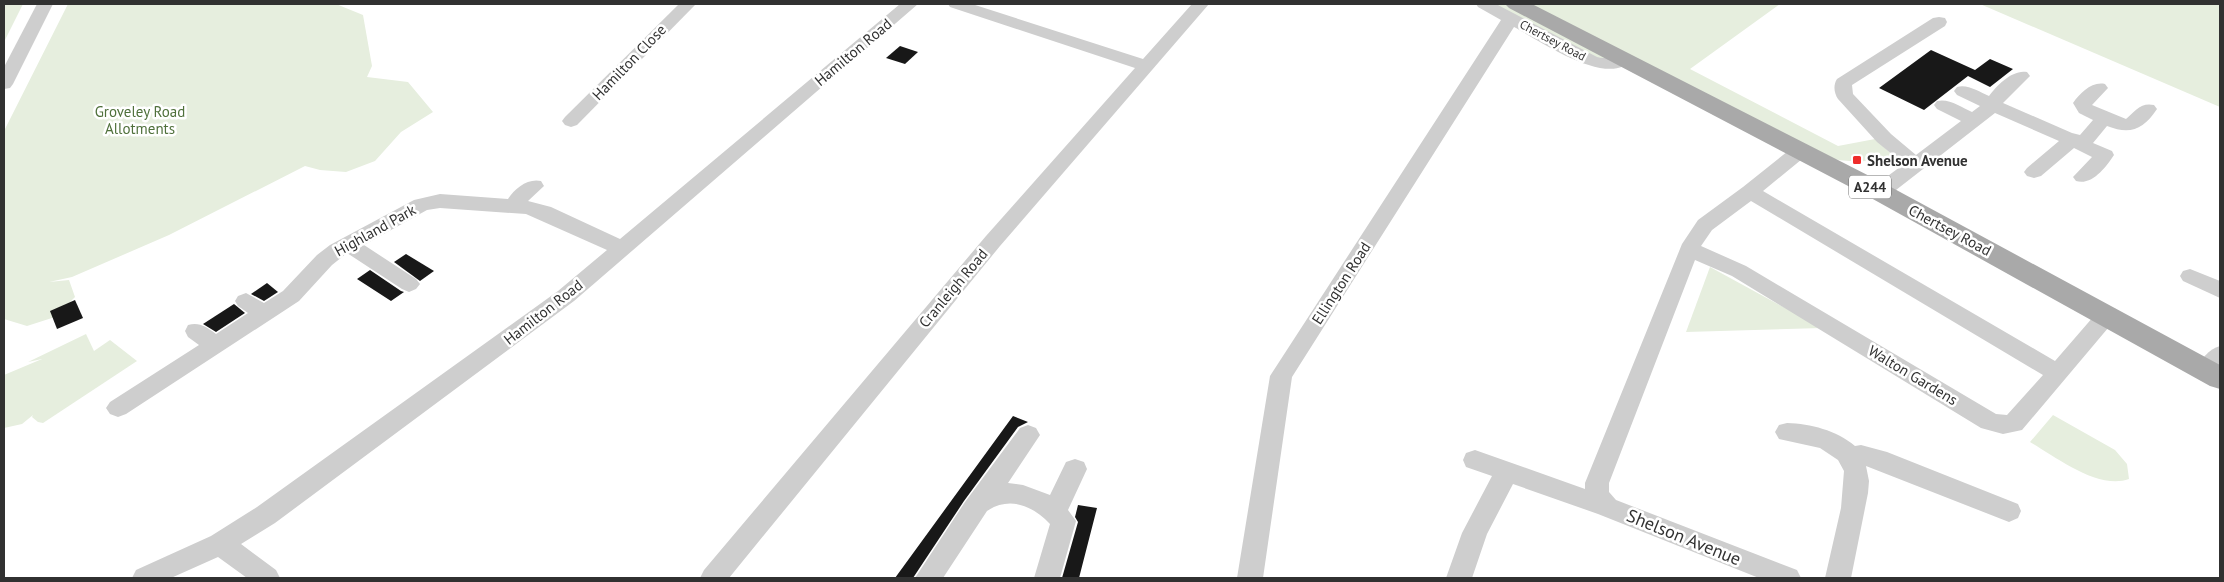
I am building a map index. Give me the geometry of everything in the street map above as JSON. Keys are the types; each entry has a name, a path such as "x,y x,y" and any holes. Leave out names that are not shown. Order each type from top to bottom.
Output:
{"main road":[{"name":"Chertsey Road","path":"1513,11 1623,58 1792,157 1880,192 2108,315 2216,367"}],"street":[{"path":"4,84 46,4"},
{"name":"Hamilton Close","path":"570,121 688,4"},
{"name":"Hamilton Road","path":"145,578 220,544 266,515 566,296 910,4"},
{"path":"956,4 1146,66"},
{"name":"Cranleigh Road","path":"713,578 993,241 1201,4"},
{"name":"Chertsey Road","path":"1484,4 1513,11"},
{"name":"Ellington Road","path":"1250,578 1281,376 1513,11"},
{"path":"1917,165 1884,138 1844,94 1843,82 1939,22"},
{"path":"1880,192 1993,105 2000,94 2022,76"},
{"path":"2098,88 2082,103 2085,109 2104,118 2122,125 2131,125 2148,109"},
{"path":"1963,90 2073,144"},
{"path":"1943,105 1974,120"},
{"path":"2034,172 2073,144 2104,118"},
{"path":"2022,129 2105,155 2083,177"},
{"name":"Shelson Avenue","path":"1607,507 1597,494 1597,483 1689,249 1705,225 1750,192 1792,157"},
{"path":"514,206 519,198 534,186"},
{"path":"1750,192 2058,373"},
{"name":"Highland Park","path":"118,408 155,375 216,345 291,296 306,283 326,258 348,244 421,205 440,202 514,206 544,212 622,248"},
{"path":"348,244 409,284"},
{"name":"Walton Gardens","path":"1689,249 1738,271 1989,421 2003,425 2014,423 2108,315"},
{"path":"2190,276 2220,290"},
{"path":"246,301 264,313"},
{"path":"196,331 216,345"},
{"path":"1787,432 1804,432 1822,438 1837,446 1849,457 1856,470 1856,486 1838,578"},
{"path":"928,578 1028,435"},
{"path":"1849,457 1861,455 1878,459 2009,511"},
{"name":"Shelson Avenue","path":"1475,460 1607,507 1788,578"},
{"path":"1055,512 1075,469"},
{"path":"1459,578 1475,533 1507,472"},
{"path":"979,504 998,493 1024,494 1046,504 1055,512 1063,521 1047,578"},
{"path":"220,544 267,578"}],"green space":[{"path":"4,4 23,4 4,42"},
{"name":"Groveley Road Allotments","path":"68,4 336,4 363,15 372,66 367,77 408,82 433,112 401,132 375,161 346,172 320,170 305,166 169,235 72,277 49,282 69,280 75,297 55,317 27,326 4,319 4,131"},
{"path":"1484,4 1515,4 1623,59 1591,61"},
{"path":"1525,4 1780,4 1690,69 1838,146 1875,139 1897,159 1850,161 1822,156"},
{"path":"1980,4 2220,4 2220,107"},
{"path":"1710,267 1822,328 1686,332"},
{"path":"86,334 94,351 110,340 137,361 43,423 38,422 32,417 33,415 22,424 4,428 4,375 42,359 28,362"},
{"path":"2053,415 2115,450 2127,464 2129,479 2117,481 2104,480 2091,476 2030,442"}],"building":[{"path":"900,46 918,52 905,64 886,58"},
{"path":"1931,50 1975,70 1990,59 2013,69 1990,87 1968,76 1924,110 1879,88"},
{"path":"406,254 434,271 420,281 394,262"},
{"path":"370,270 404,292 391,301 357,279"},
{"path":"267,283 278,292 264,301 251,294"},
{"path":"75,300 83,318 57,329 50,311"},
{"path":"234,304 245,313 216,332 203,324"},
{"path":"1013,416 1028,422 1018,427 964,501 913,578 895,578"},
{"path":"1078,505 1097,508 1079,578 1062,578 1078,522 1075,517"}],"place":[{"name":"Shelson Avenue","path":"1857,160"}]}
